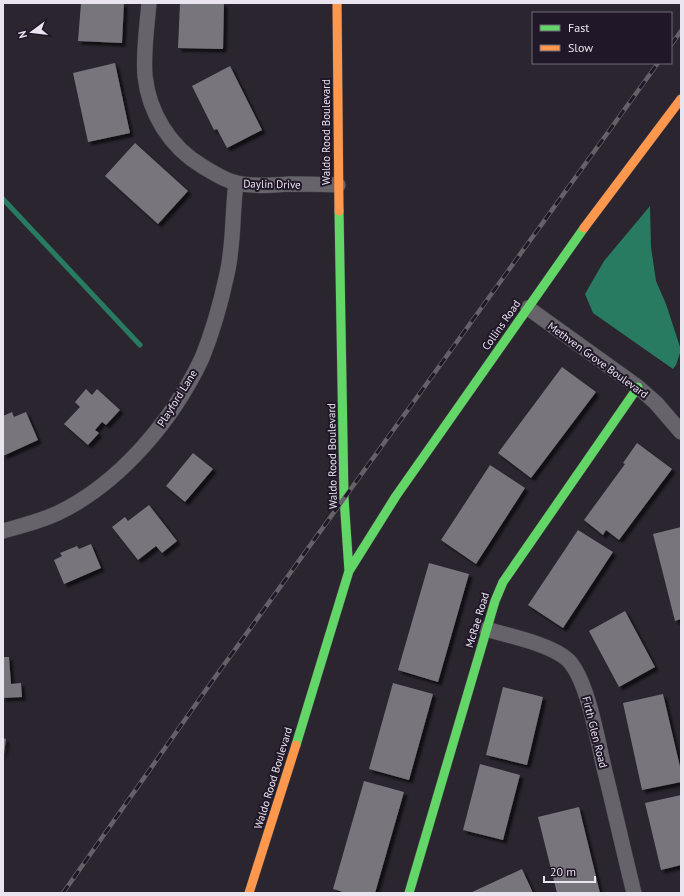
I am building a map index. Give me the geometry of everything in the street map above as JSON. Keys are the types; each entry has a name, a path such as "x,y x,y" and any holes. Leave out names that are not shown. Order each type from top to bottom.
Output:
{"street":[{"name":"Daylin Drive","path":"149,3 145,76 149,95 156,114 164,130 176,145 193,161 236,183 265,185 338,184"},
{"name":"Waldo Rood Boulevard","path":"249,893 349,570 344,498 338,184 337,3"},
{"name":"Collins Road","path":"349,570 396,496 569,247 681,99"},
{"name":"Playford Lane","path":"3,531 57,513 85,497 125,465 147,442 170,412 189,382 202,357 221,301 228,272 236,183"},
{"name":"Methven Grove Boulevard","path":"528,308 638,387 656,403 681,432"},
{"name":"McRae Road","path":"409,893 486,629 503,582 638,387"},
{"name":"Firth Glen Road","path":"486,629 552,649 568,660 582,682 592,715 634,893"}],"shaded area":[{"path":"650,206 651,247 656,281 666,304 681,350 676,365 673,369 593,313 585,294 604,261"}],"building":[{"path":"81,3 124,3 122,43 78,41"},
{"path":"180,3 224,3 223,49 178,48"},
{"path":"115,63 130,133 88,142 73,73"},
{"path":"230,66 262,130 227,148 217,129 214,130 192,86"},
{"path":"135,143 188,191 158,224 105,176"},
{"path":"562,367 596,392 531,478 498,453"},
{"path":"86,389 92,395 97,389 120,410 106,425 102,422 95,430 99,433 88,445 64,424 80,407 75,402"},
{"path":"12,412 14,417 26,412 38,440 3,456 3,416"},
{"path":"637,443 672,469 619,540 606,530 603,535 584,520 625,464 623,463"},
{"path":"193,453 213,469 185,502 166,486"},
{"path":"490,465 525,488 476,564 441,540"},
{"path":"149,505 177,541 162,553 156,546 138,560 112,527 125,517 128,521"},
{"path":"681,527 681,619 675,621 653,534"},
{"path":"578,530 613,552 563,628 528,605"},
{"path":"91,544 101,568 64,584 54,560 62,556 60,553 77,546 79,549"},
{"path":"429,563 469,574 438,682 398,670"},
{"path":"625,611 655,667 619,687 589,631"},
{"path":"3,657 9,657 11,684 21,683 22,697 3,698"},
{"path":"393,683 433,694 409,780 369,769"},
{"path":"503,687 543,697 527,765 486,755"},
{"path":"663,694 681,771 681,782 642,790 623,703"},
{"path":"3,738 6,739 4,754 3,754"},
{"path":"480,764 520,775 503,840 463,830"},
{"path":"364,781 404,792 375,893 346,893 333,889"},
{"path":"681,795 681,865 661,870 645,803"},
{"path":"579,807 600,893 557,893 538,817"},
{"path":"522,869 533,893 470,893"}],"waterway":[{"path":"3,199 140,345"}],"railway":[{"path":"672,44 681,31"},
{"path":"63,893 208,687 657,64"}],"traffic: fast":[{"path":"296,745 349,571 344,498 339,211"},
{"path":"349,571 396,496 584,228"},
{"path":"409,893 495,601 503,582 638,387"}],"traffic: slow":[{"path":"337,3 339,211"},
{"path":"584,228 681,99"},
{"path":"249,893 296,745"}]}
